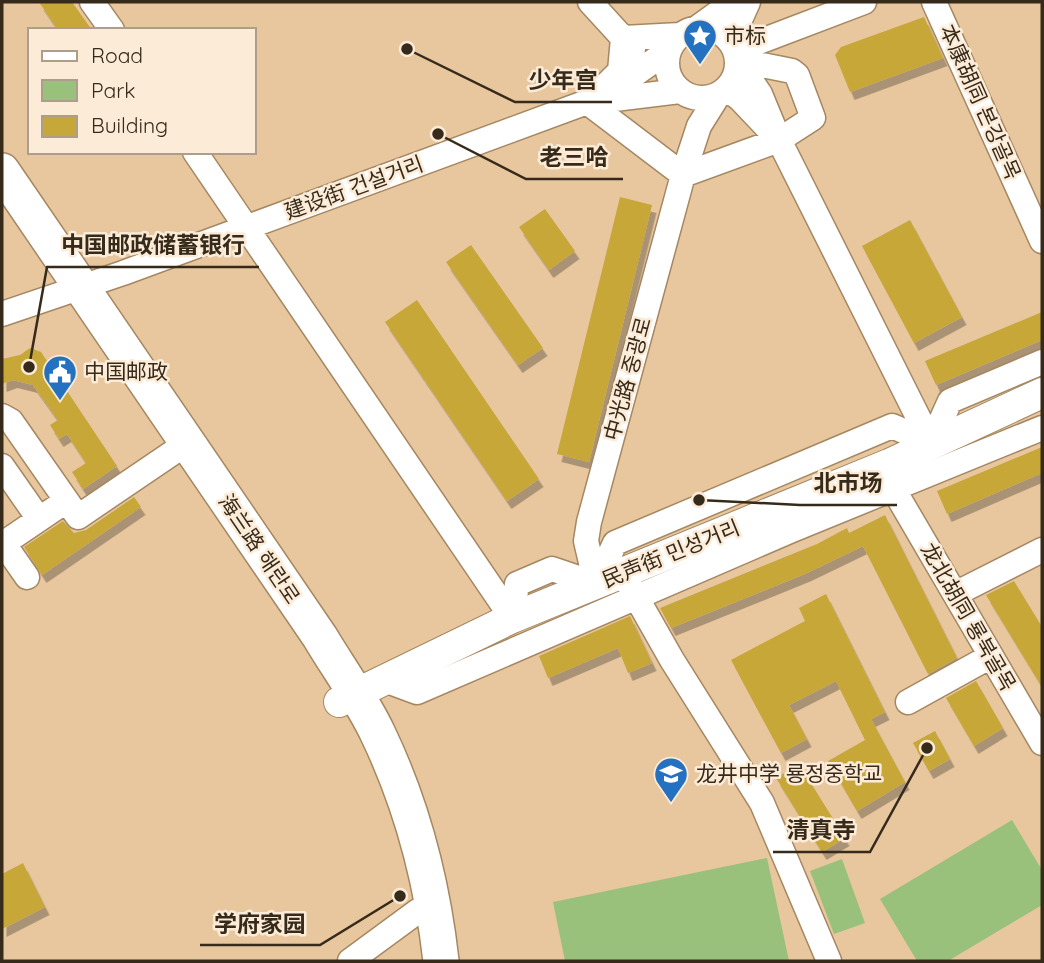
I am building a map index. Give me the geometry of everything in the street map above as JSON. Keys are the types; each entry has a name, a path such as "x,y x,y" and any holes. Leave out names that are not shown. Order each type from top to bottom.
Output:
{"highway":[{"name":"海兰路 해란로","path":"2,171 73,290 180,447 307,647 359,691 416,827 428,869 441,961"},
{"name":"海兰路 해란로","path":"2,201 73,290"},
{"name":"海兰路 해란로","path":"359,691 412,879 424,961"}],"main road":[{"name":"民声街 민성거리","path":"359,691 512,618 619,585 892,477 931,443 1042,393"}],"street":[{"path":"92,2 110,28"},
{"path":"590,2 649,65 683,93"},
{"path":"587,102 614,89 733,2"},
{"path":"719,94 735,76 734,51 748,2"},
{"path":"734,51 864,2"},
{"name":"本康胡同 본강골목","path":"936,4 1042,241"},
{"path":"623,38 682,38 719,33 734,51 760,94 779,140 931,443"},
{"path":"587,102 620,71 623,38"},
{"path":"682,38 668,72 683,93"},
{"path":"587,102 683,176 779,140 813,118 797,75 734,51"},
{"path":"587,102 683,93 704,99 728,90 779,140"},
{"name":"中光路 중광로","path":"683,93 683,176"},
{"name":"中光路 중광로","path":"719,94 699,126 683,176 586,541 672,660 762,803 829,961"},
{"name":"建设街 건설거리","path":"2,314 247,228 587,102"},
{"path":"196,154 512,618"},
{"path":"931,443 950,401 1042,362"},
{"path":"2,416 11,421 78,517 180,447"},
{"path":"359,691 417,692 619,585 615,543 892,426 931,443"},
{"path":"892,477 1042,428"},
{"path":"2,466 39,519"},
{"name":"龙北胡同 룡북골목","path":"892,477 955,594 1042,743"},
{"path":"27,577 3,542 66,501"},
{"path":"955,594 1042,550"},
{"path":"908,702 991,656"},
{"path":"350,961 418,911"}],"green space":[{"path":"1012,820 1042,870 1042,905 948,961 917,961 880,899"},
{"path":"767,858 789,961 565,961 553,902"},
{"path":"842,859 865,923 834,934 810,871"}],"building":[{"path":"39,2 72,2 91,28 57,28"},
{"path":"924,17 943,58 850,92 835,55 841,47"},
{"path":"620,197 652,205 589,462 557,454"},
{"path":"545,209 575,251 549,270 519,227"},
{"path":"910,220 962,317 914,343 862,246"},
{"path":"471,245 543,348 518,365 446,262"},
{"path":"417,300 539,479 507,501 385,322"},
{"path":"1042,312 1042,340 936,385 925,361"},
{"name":"中国邮政","path":"30,348 41,352 117,466 83,489 72,472 86,463 67,434 59,439 50,425 58,420 33,385 13,380 2,384 2,359 20,355"},
{"path":"1042,447 1042,473 947,514 937,491"},
{"path":"134,497 141,507 42,575 24,547 63,521 74,533 86,530"},
{"path":"885,515 957,658 928,674 863,546 807,573 671,628 660,608 817,544 847,528 849,533"},
{"path":"1014,581 1042,627 1042,687 986,595"},
{"path":"826,594 885,712 871,719 905,782 857,811 828,761 865,740 836,681 789,705 807,739 781,753 731,660 805,621 799,608"},
{"path":"630,616 652,663 628,673 618,648 548,678 539,656"},
{"path":"976,681 1003,728 974,746 946,698"},
{"path":"935,731 950,759 929,771 913,743"},
{"path":"799,764 845,838 822,852 776,778"},
{"path":"23,863 45,907 2,929 2,874"}],"place":[{"name":"少年宫","path":"407,49"},
{"name":"市标","path":"700,66"},
{"name":"老三哈","path":"438,134"},
{"name":"中国邮政储蓄银行","path":"29,367"},
{"name":"中国邮政","path":"60,402"},
{"name":"北市场","path":"699,500"},
{"name":"清真寺","path":"927,748"},
{"name":"龙井中学 룡정중학교","path":"671,804"},
{"name":"学府家园","path":"400,896"}]}
